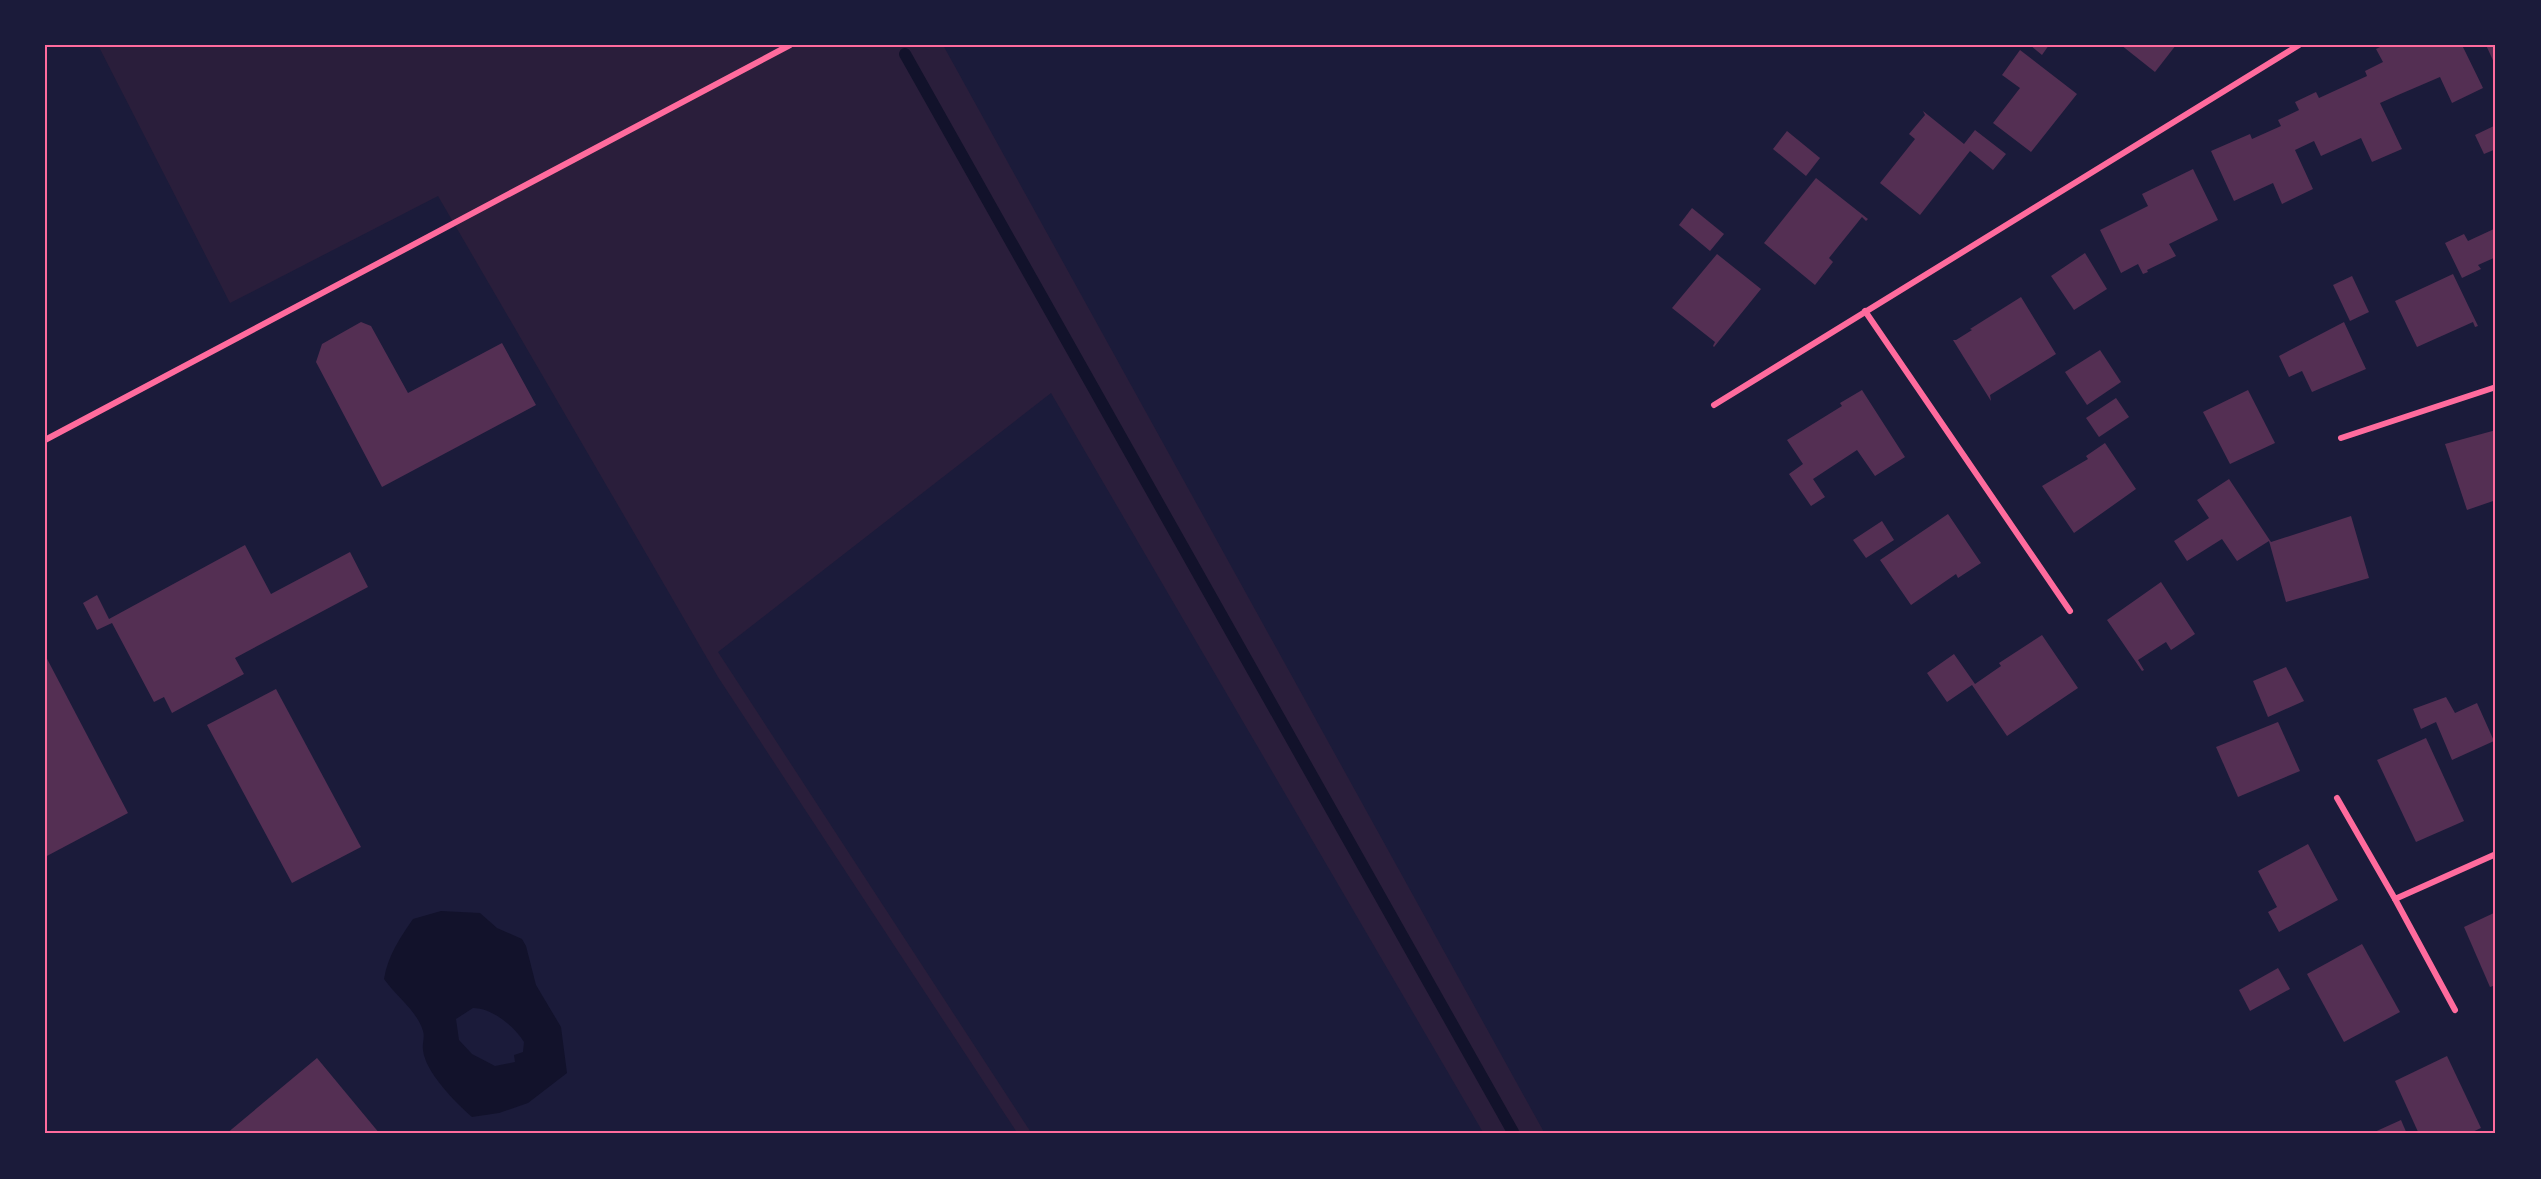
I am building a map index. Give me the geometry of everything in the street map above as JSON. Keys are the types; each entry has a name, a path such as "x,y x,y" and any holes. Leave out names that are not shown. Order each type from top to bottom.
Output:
{"street":[{"path":"45,440 790,45"},
{"path":"1714,405 2299,45"},
{"path":"1865,311 2070,611"},
{"path":"2341,438 2496,387"},
{"path":"2337,798 2395,898 2455,1010"},
{"path":"2395,898 2496,854"}],"shaded area":[{"path":"98,45 943,45 1545,1134 1484,1134 1051,393 718,652 1032,1134 1018,1134 718,677 438,196 230,303"},
{"path":"441,911 480,913 497,928 522,939 536,985 561,1027 567,1073 528,1103 499,1113 472,1117 458,1104 429,1068 423,1050 423,1031 416,1017 384,979 392,954 413,919","holes":["473,1008 502,1019 524,1042 523,1052 514,1055 515,1062 495,1066 472,1054 459,1040 456,1019"]}],"building":[{"path":"2030,45 2049,45 2042,55"},
{"path":"2121,45 2176,45 2155,72"},
{"path":"2384,45 2462,45 2483,88 2452,103 2440,77 2380,103 2402,149 2372,162 2361,138 2321,156 2314,141 2295,150 2313,189 2282,204 2273,183 2234,201 2211,151 2250,134 2252,139 2281,126 2278,120 2299,110 2295,102 2316,92 2319,98 2367,76 2365,71 2383,62 2376,49"},
{"path":"2486,45 2496,45 2496,67"},
{"path":"2020,50 2077,94 2031,152 1993,123 2020,88 2002,75"},
{"path":"1923,111 1964,144 1975,130 2006,154 1993,170 1970,151 1920,215 1880,183 1915,139 1909,134 1925,115"},
{"path":"2496,125 2496,149 2484,154 2475,135"},
{"path":"1787,131 1820,158 1806,176 1773,149"},
{"path":"2193,169 2218,220 2169,244 2176,256 2147,270 2148,272 2143,274 2138,264 2121,273 2100,230 2148,206 2142,194"},
{"path":"1816,178 1868,219 1866,221 1862,217 1829,258 1833,262 1815,285 1764,243"},
{"path":"1692,208 1724,234 1710,251 1679,225"},
{"path":"2496,228 2496,257 2478,265 2481,269 2462,278 2445,243 2464,234 2468,241"},
{"path":"2085,253 2107,289 2074,310 2051,276"},
{"path":"1717,254 1761,289 1714,347 1715,342 1672,308"},
{"path":"2453,274 2478,326 2475,327 2473,322 2417,347 2395,301"},
{"path":"2352,276 2369,312 2350,321 2333,285"},
{"path":"2021,297 2056,354 1990,395 1991,401 1953,340"},
{"path":"361,322 371,326 408,393 502,343 536,405 382,487 316,362 322,344"},
{"path":"2344,322 2366,369 2312,392 2302,371 2289,377 2279,356"},
{"path":"2100,350 2121,382 2087,405 2065,372"},
{"path":"1862,390 1905,457 1875,476 1857,450 1813,479 1825,497 1811,506 1789,474 1803,464 1787,440 1842,406 1840,403"},
{"path":"2248,390 2275,443 2230,464 2203,412"},
{"path":"2116,398 2129,417 2099,437 2086,418"},
{"path":"2496,430 2496,500 2467,510 2445,444"},
{"path":"2105,443 2136,489 2074,533 2042,486 2088,459 2086,456"},
{"path":"2229,479 2271,542 2351,516 2369,578 2286,602 2269,541 2237,561 2222,539 2187,561 2174,541 2209,518 2197,500"},
{"path":"1948,514 1981,563 1958,578 1956,574 1911,605 1880,560"},
{"path":"1882,521 1894,540 1866,558 1853,540"},
{"path":"245,545 271,594 350,552 368,587 235,658 244,674 172,713 164,697 154,702 112,623 97,630 83,603 97,595 109,619"},
{"path":"2161,582 2195,634 2171,650 2166,642 2138,660 2144,670 2142,671 2107,620"},
{"path":"2042,635 2078,688 2007,736 1972,685 1947,702 1927,673 1954,654 1975,684 2001,666 1999,663"},
{"path":"45,655 128,813 45,857"},
{"path":"2286,667 2304,701 2268,717 2253,681"},
{"path":"276,689 361,847 292,883 207,725"},
{"path":"2446,697 2455,713 2477,703 2494,741 2452,760 2436,722 2421,729 2413,709"},
{"path":"2278,722 2300,771 2238,797 2216,747"},
{"path":"2426,738 2464,821 2416,842 2377,760"},
{"path":"2308,844 2338,900 2279,932 2268,912 2277,907 2258,871"},
{"path":"2496,912 2496,985 2490,987 2464,927"},
{"path":"2362,944 2400,1012 2344,1042 2307,974"},
{"path":"2278,968 2290,989 2250,1011 2239,990"},
{"path":"2447,1056 2481,1128 2468,1134 2419,1134 2395,1081"},
{"path":"317,1058 380,1134 226,1134"},
{"path":"2401,1120 2407,1134 2370,1134"}],"waterway":[{"path":"905,54 1513,1132"}]}
